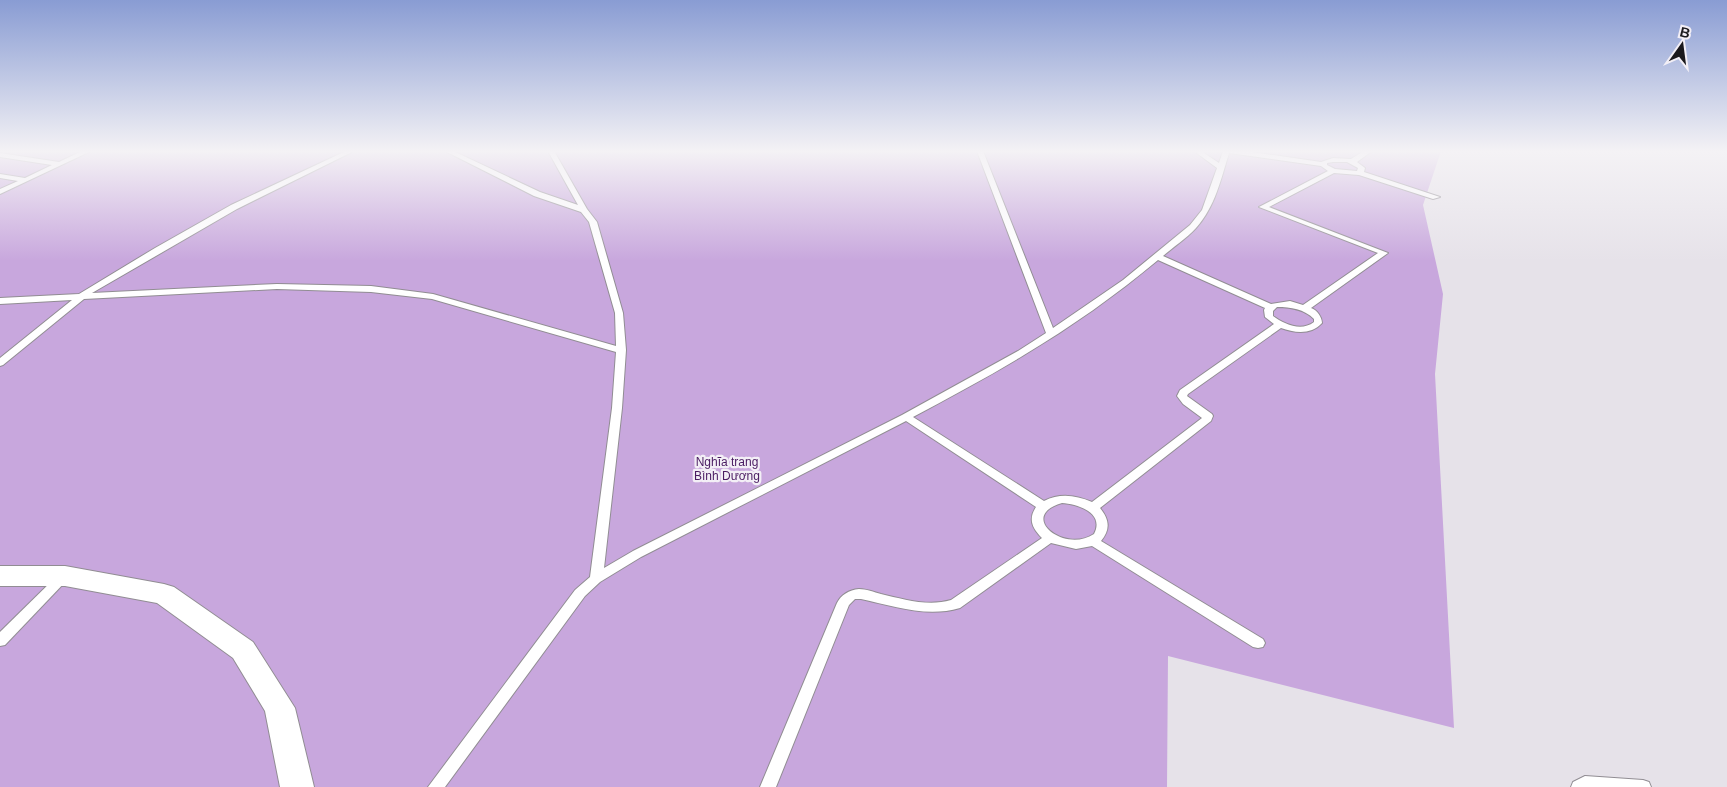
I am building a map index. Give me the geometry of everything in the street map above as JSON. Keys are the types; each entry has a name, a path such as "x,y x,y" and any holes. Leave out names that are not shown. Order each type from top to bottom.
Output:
{"street":[{"path":"0,576 65,576 164,594 243,650 280,708 297,787"}],"lane":[{"path":"0,362 82,296 234,207 274,188"},
{"path":"525,188 584,210"},
{"path":"572,188 593,222 619,313 621,350 618,408 596,578"},
{"path":"994,188 1051,334"},
{"path":"436,787 580,593 596,578 637,554 906,417 1021,353 1126,282 1158,257 1193,227 1206,210 1215,188"},
{"path":"1301,188 1264,207 1384,253 1305,308"},
{"path":"1407,188 1436,197"},
{"path":"1158,257 1270,306 1290,304 1305,308 1316,315 1318,323 1315,326 1296,328 1280,324 1273,321 1267,313 1270,306"},
{"path":"0,301 248,287 334,287 403,292 433,297 621,350"},
{"path":"1092,508 1207,419 1208,416 1203,411 1185,400 1182,396 1184,392 1280,324"},
{"path":"906,417 1043,506"},
{"path":"1062,499 1082,502 1092,508 1102,520 1103,527 1100,536 1093,541 1067,544 1050,538 1041,530 1037,523 1037,516 1043,506 1062,499"},
{"path":"768,787 843,603 848,597 853,594 861,594 931,608 945,608 955,604 1050,538"},
{"path":"1093,541 1258,643"},
{"path":"0,641 65,576"},
{"path":"1579,787 1585,783 1643,787"}],"green space":[{"name":"Nghĩa trang Bình Dương","path":"0,188 1429,188 1423,205 1443,294 1435,374 1454,728 1168,656 1167,787 0,787"}]}
